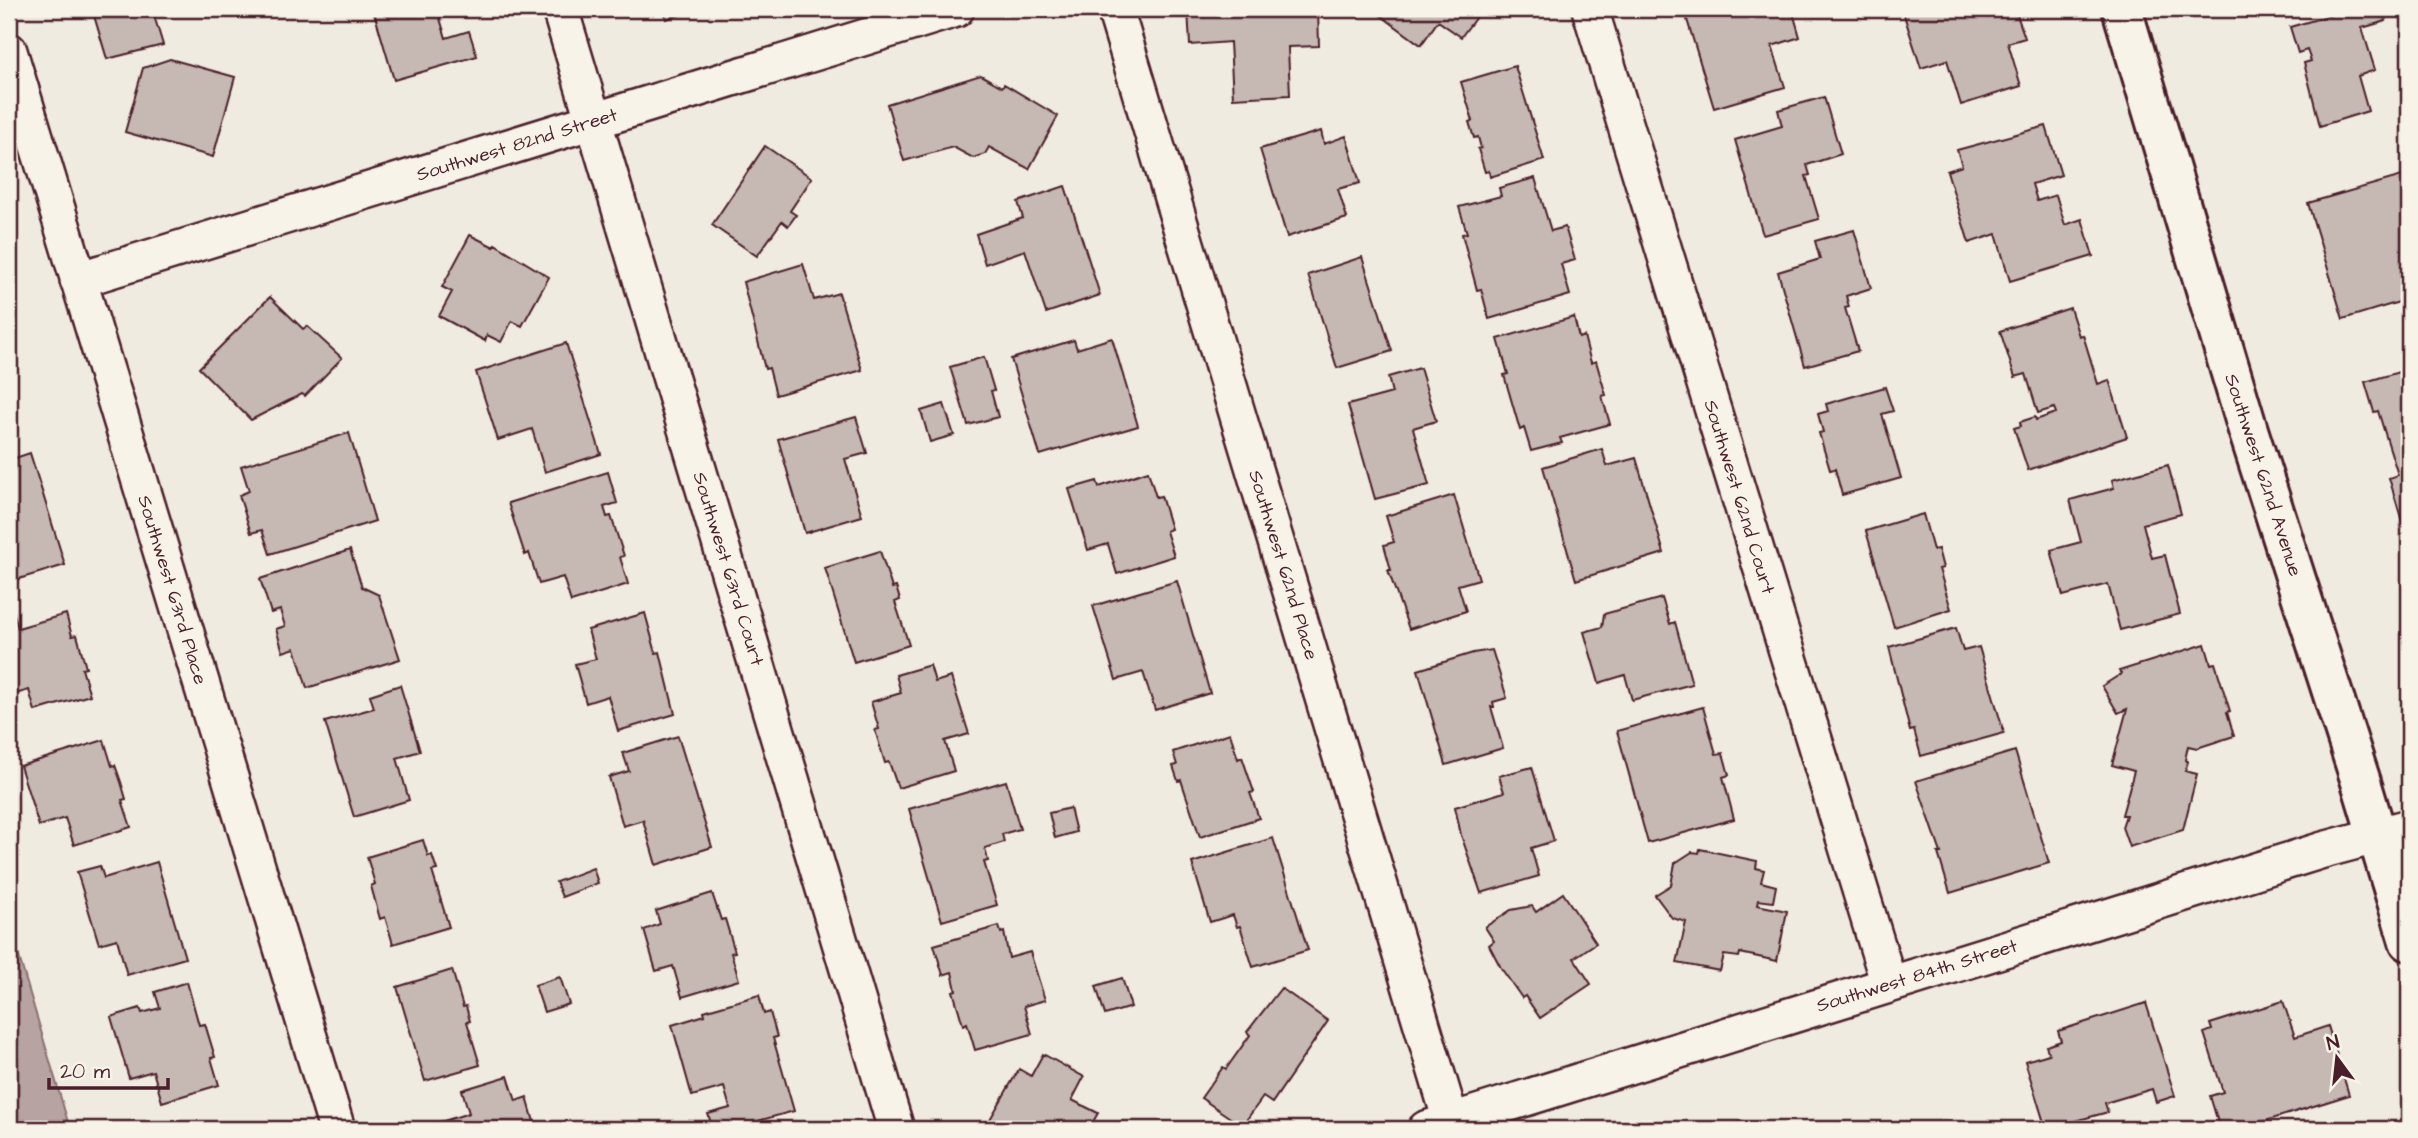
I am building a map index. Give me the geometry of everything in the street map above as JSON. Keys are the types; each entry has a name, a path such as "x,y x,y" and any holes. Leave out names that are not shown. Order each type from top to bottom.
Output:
{"street":[{"name":"Southwest 63rd Court","path":"560,9 896,1129"},
{"name":"Southwest 82nd Street","path":"78,280 956,9"},
{"name":"Southwest 62nd Place","path":"1115,9 1439,1125"},
{"name":"Southwest 62nd Court","path":"1590,9 1889,984"},
{"name":"Southwest 62nd Avenue","path":"2122,9 2248,430 2393,831 2409,940"},
{"name":"Southwest 63rd Place","path":"9,51 337,1129"},
{"name":"Southwest 84th Street","path":"1439,1125 2323,850 2393,831"}],"shaded area":[{"path":"9,923 70,1129 9,1129"}],"building":[{"path":"92,9 152,9 163,45 107,59"},
{"path":"373,9 437,9 446,38 469,31 477,56 394,80"},
{"path":"664,9 700,9 666,19"},
{"path":"1188,9 1318,9 1319,46 1288,47 1290,95 1233,98 1230,42 1190,45"},
{"path":"1372,9 1482,9 1461,37 1438,21 1421,45"},
{"path":"1694,9 1792,9 1800,37 1772,46 1785,87 1714,108 1685,13 1695,11"},
{"path":"1902,9 1985,9 1988,18 2015,9 2025,38 2008,43 2021,86 1961,105 1947,60 1921,68"},
{"path":"2330,9 2383,9 2386,21 2362,28 2375,70 2358,76 2368,111 2320,126 2304,63 2311,61 2307,50 2298,53 2290,27 2331,15"},
{"path":"170,59 235,77 213,157 125,132 143,68"},
{"path":"1515,66 1544,160 1490,177 1489,171 1485,172 1478,149 1481,148 1478,137 1474,138 1469,122 1473,121 1461,82"},
{"path":"981,75 1002,87 1004,84 1058,116 1029,169 989,147 985,154 973,158 953,147 904,161 887,104"},
{"path":"1824,97 1841,154 1807,165 1810,175 1806,176 1819,219 1763,235 1735,140 1782,126 1778,110"},
{"path":"2046,126 2061,175 2032,184 2037,201 2056,195 2065,225 2082,219 2093,256 2010,281 1996,234 1969,243 1947,171 1962,166 1957,150"},
{"path":"1321,131 1324,144 1346,136 1360,183 1338,189 1347,218 1287,237 1260,149"},
{"path":"765,146 812,178 790,211 796,215 788,226 782,221 757,256 712,225"},
{"path":"2409,174 2409,299 2343,319 2308,203"},
{"path":"1535,178 1551,231 1565,227 1575,260 1561,264 1570,295 1489,319 1481,289 1477,290 1462,234 1467,233 1459,207 1501,196 1499,188"},
{"path":"1065,186 1100,295 1046,313 1025,250 985,264 976,234 1023,218 1018,202"},
{"path":"1854,230 1871,288 1846,296 1849,307 1845,308 1858,351 1805,366 1778,272 1820,259 1815,241"},
{"path":"470,235 494,247 495,244 549,277 522,326 512,321 501,342 487,335 485,341 439,316 452,292 442,287"},
{"path":"1362,257 1392,351 1337,368 1308,275"},
{"path":"803,264 814,300 839,293 862,370 776,395 769,368 765,369 743,282"},
{"path":"270,297 303,329 307,326 342,358 305,396 302,394 251,420 199,368"},
{"path":"2070,308 2079,336 2083,335 2098,384 2109,380 2127,437 2028,470 2014,428 2021,426 2020,422 2056,413 2054,408 2038,413 2026,374 2015,377 2000,331"},
{"path":"1574,317 1579,338 1584,336 1591,363 1596,361 1606,395 1602,396 1610,424 1560,438 1562,443 1531,451 1524,428 1520,430 1504,375 1508,374 1498,339"},
{"path":"1112,338 1138,426 1040,455 1011,359 1074,340 1077,349"},
{"path":"566,343 601,454 545,472 532,429 498,440 476,372"},
{"path":"984,357 994,390 991,391 998,417 968,425 950,367"},
{"path":"1420,368 1436,421 1413,428 1429,485 1375,499 1348,405 1392,393 1388,377"},
{"path":"2409,369 2409,530 2405,531 2389,478 2398,475 2378,411 2374,412 2365,382"},
{"path":"1885,387 1893,411 1882,414 1901,478 1842,495 1835,469 1830,470 1819,433 1823,432 1818,414 1828,411 1826,404"},
{"path":"944,404 954,435 930,442 921,411"},
{"path":"856,417 867,453 845,459 862,516 805,533 778,439"},
{"path":"349,433 375,521 270,554 262,530 251,533 239,495 249,491 241,466"},
{"path":"1602,449 1607,466 1636,458 1664,553 1576,580 1543,467"},
{"path":"30,453 65,565 9,582 9,460"},
{"path":"2168,465 2181,514 2143,524 2152,558 2165,555 2180,614 2120,630 2108,584 2063,596 2051,550 2081,542 2070,500 2114,488 2112,480"},
{"path":"1148,471 1156,497 1161,496 1171,529 1166,531 1174,556 1117,574 1108,544 1088,550 1069,489 1097,481 1099,487"},
{"path":"608,472 617,503 604,507 607,517 611,516 624,556 620,557 628,584 571,602 563,577 539,584 529,553 525,555 508,503"},
{"path":"1454,495 1479,579 1458,585 1466,611 1409,629 1388,570 1391,570 1384,545 1394,542 1386,516"},
{"path":"1923,514 1933,550 1938,549 1943,568 1939,569 1951,609 1894,627 1866,531"},
{"path":"350,550 362,587 379,595 400,659 307,688 295,648 283,652 276,629 285,626 280,610 271,613 260,579"},
{"path":"880,551 892,588 896,587 900,600 895,602 909,645 854,662 825,568"},
{"path":"1177,581 1210,693 1155,710 1143,672 1116,680 1093,606"},
{"path":"1662,598 1670,624 1675,622 1692,684 1632,700 1625,675 1599,683 1584,632 1602,627 1604,614"},
{"path":"9,606 12,606 18,628 66,614 72,636 77,635 86,668 82,669 90,695 35,711 29,690 9,696"},
{"path":"645,613 656,653 660,652 675,714 618,731 608,696 586,703 575,664 596,659 588,630"},
{"path":"1956,628 1963,651 1979,647 2004,733 1921,756 1914,730 1910,731 1889,647"},
{"path":"2205,644 2211,664 2215,663 2230,711 2227,712 2234,736 2197,748 2188,746 2185,771 2197,774 2183,830 2129,847 2122,827 2126,815 2122,815 2134,771 2112,765 2127,709 2118,713 2102,686 2121,674 2119,671"},
{"path":"1492,650 1507,698 1493,702 1494,707 1491,707 1503,748 1446,765 1418,670"},
{"path":"930,665 935,682 951,677 969,734 945,741 954,771 898,788 889,762 885,763 875,730 879,729 871,702 901,693 896,675"},
{"path":"400,685 420,751 397,758 409,800 354,817 325,722 374,708 370,695"},
{"path":"1703,707 1716,754 1723,753 1729,775 1723,777 1734,819 1648,843 1617,731"},
{"path":"1230,733 1238,759 1242,757 1254,792 1250,793 1259,818 1200,837 1181,780 1178,781 1173,766 1177,765 1173,752"},
{"path":"678,736 712,847 656,865 643,820 623,826 609,777 629,771 623,753"},
{"path":"104,740 112,766 115,765 121,782 126,799 122,800 131,827 74,845 65,818 39,826 20,766"},
{"path":"2015,751 2049,863 1950,893 1938,853 1941,853 1916,781"},
{"path":"1532,767 1554,841 1531,848 1539,876 1481,893 1461,835 1455,807 1504,792 1499,776"},
{"path":"1006,781 1020,829 1002,834 1004,842 985,848 988,861 984,862 997,905 942,921 909,809"},
{"path":"1070,808 1076,832 1055,838 1049,813"},
{"path":"1273,838 1308,950 1253,967 1240,926 1237,927 1233,915 1210,922 1192,863"},
{"path":"423,840 428,856 432,855 437,870 432,871 449,927 393,944 385,917 380,919 371,886 375,884 367,857"},
{"path":"1700,849 1757,861 1756,868 1764,870 1761,882 1776,886 1773,902 1758,900 1757,905 1787,911 1777,961 1740,953 1739,957 1724,955 1720,971 1677,963 1686,922 1672,918 1655,895 1671,885 1675,863 1692,852 1699,853"},
{"path":"157,862 185,958 127,975 117,939 99,944 77,872 100,866 104,878"},
{"path":"593,868 598,883 562,897 556,882"},
{"path":"712,893 721,920 725,919 735,952 731,953 739,980 682,997 673,966 656,971 644,930 660,924 656,911"},
{"path":"1563,893 1596,943 1574,958 1591,984 1540,1018 1501,968 1489,945 1494,941 1485,927 1511,910 1532,906 1536,912"},
{"path":"999,926 1001,933 1004,932 1009,958 1030,952 1045,1000 1024,1006 1032,1034 975,1050 967,1023 963,1025 953,991 956,990 952,972 943,975 934,945"},
{"path":"452,970 463,1007 466,1006 470,1021 467,1022 480,1065 425,1081 397,987"},
{"path":"560,977 569,1004 544,1012 535,985"},
{"path":"1122,978 1131,1007 1105,1015 1096,986"},
{"path":"187,982 199,1025 205,1024 215,1057 211,1058 219,1085 162,1102 153,1071 129,1078 111,1017 140,1008 142,1013 160,1008 155,992"},
{"path":"1281,988 1328,1021 1272,1103 1263,1097 1242,1126 1201,1098 1223,1067 1226,1069 1250,1035 1247,1032"},
{"path":"759,995 764,1014 770,1012 777,1037 773,1038 794,1111 729,1129 713,1129 708,1114 730,1108 724,1087 692,1096 672,1025 705,1015 704,1011"},
{"path":"2283,1001 2295,1037 2328,1026 2349,1095 2240,1129 2235,1129 2233,1125 2220,1129 2210,1096 2223,1092 2204,1033 2212,1030 2210,1024"},
{"path":"2146,1003 2175,1096 2156,1102 2152,1089 2105,1103 2108,1112 2046,1129 2025,1061 2049,1054 2046,1046 2061,1041 2058,1031"},
{"path":"1043,1054 1084,1077 1072,1100 1098,1113 1089,1129 1004,1129 989,1121 1019,1069 1031,1076"},
{"path":"508,1076 516,1101 527,1097 536,1129 434,1129 434,1124 469,1113 462,1090"},
{"path":"1743,1121 1746,1129 1717,1129"}]}
